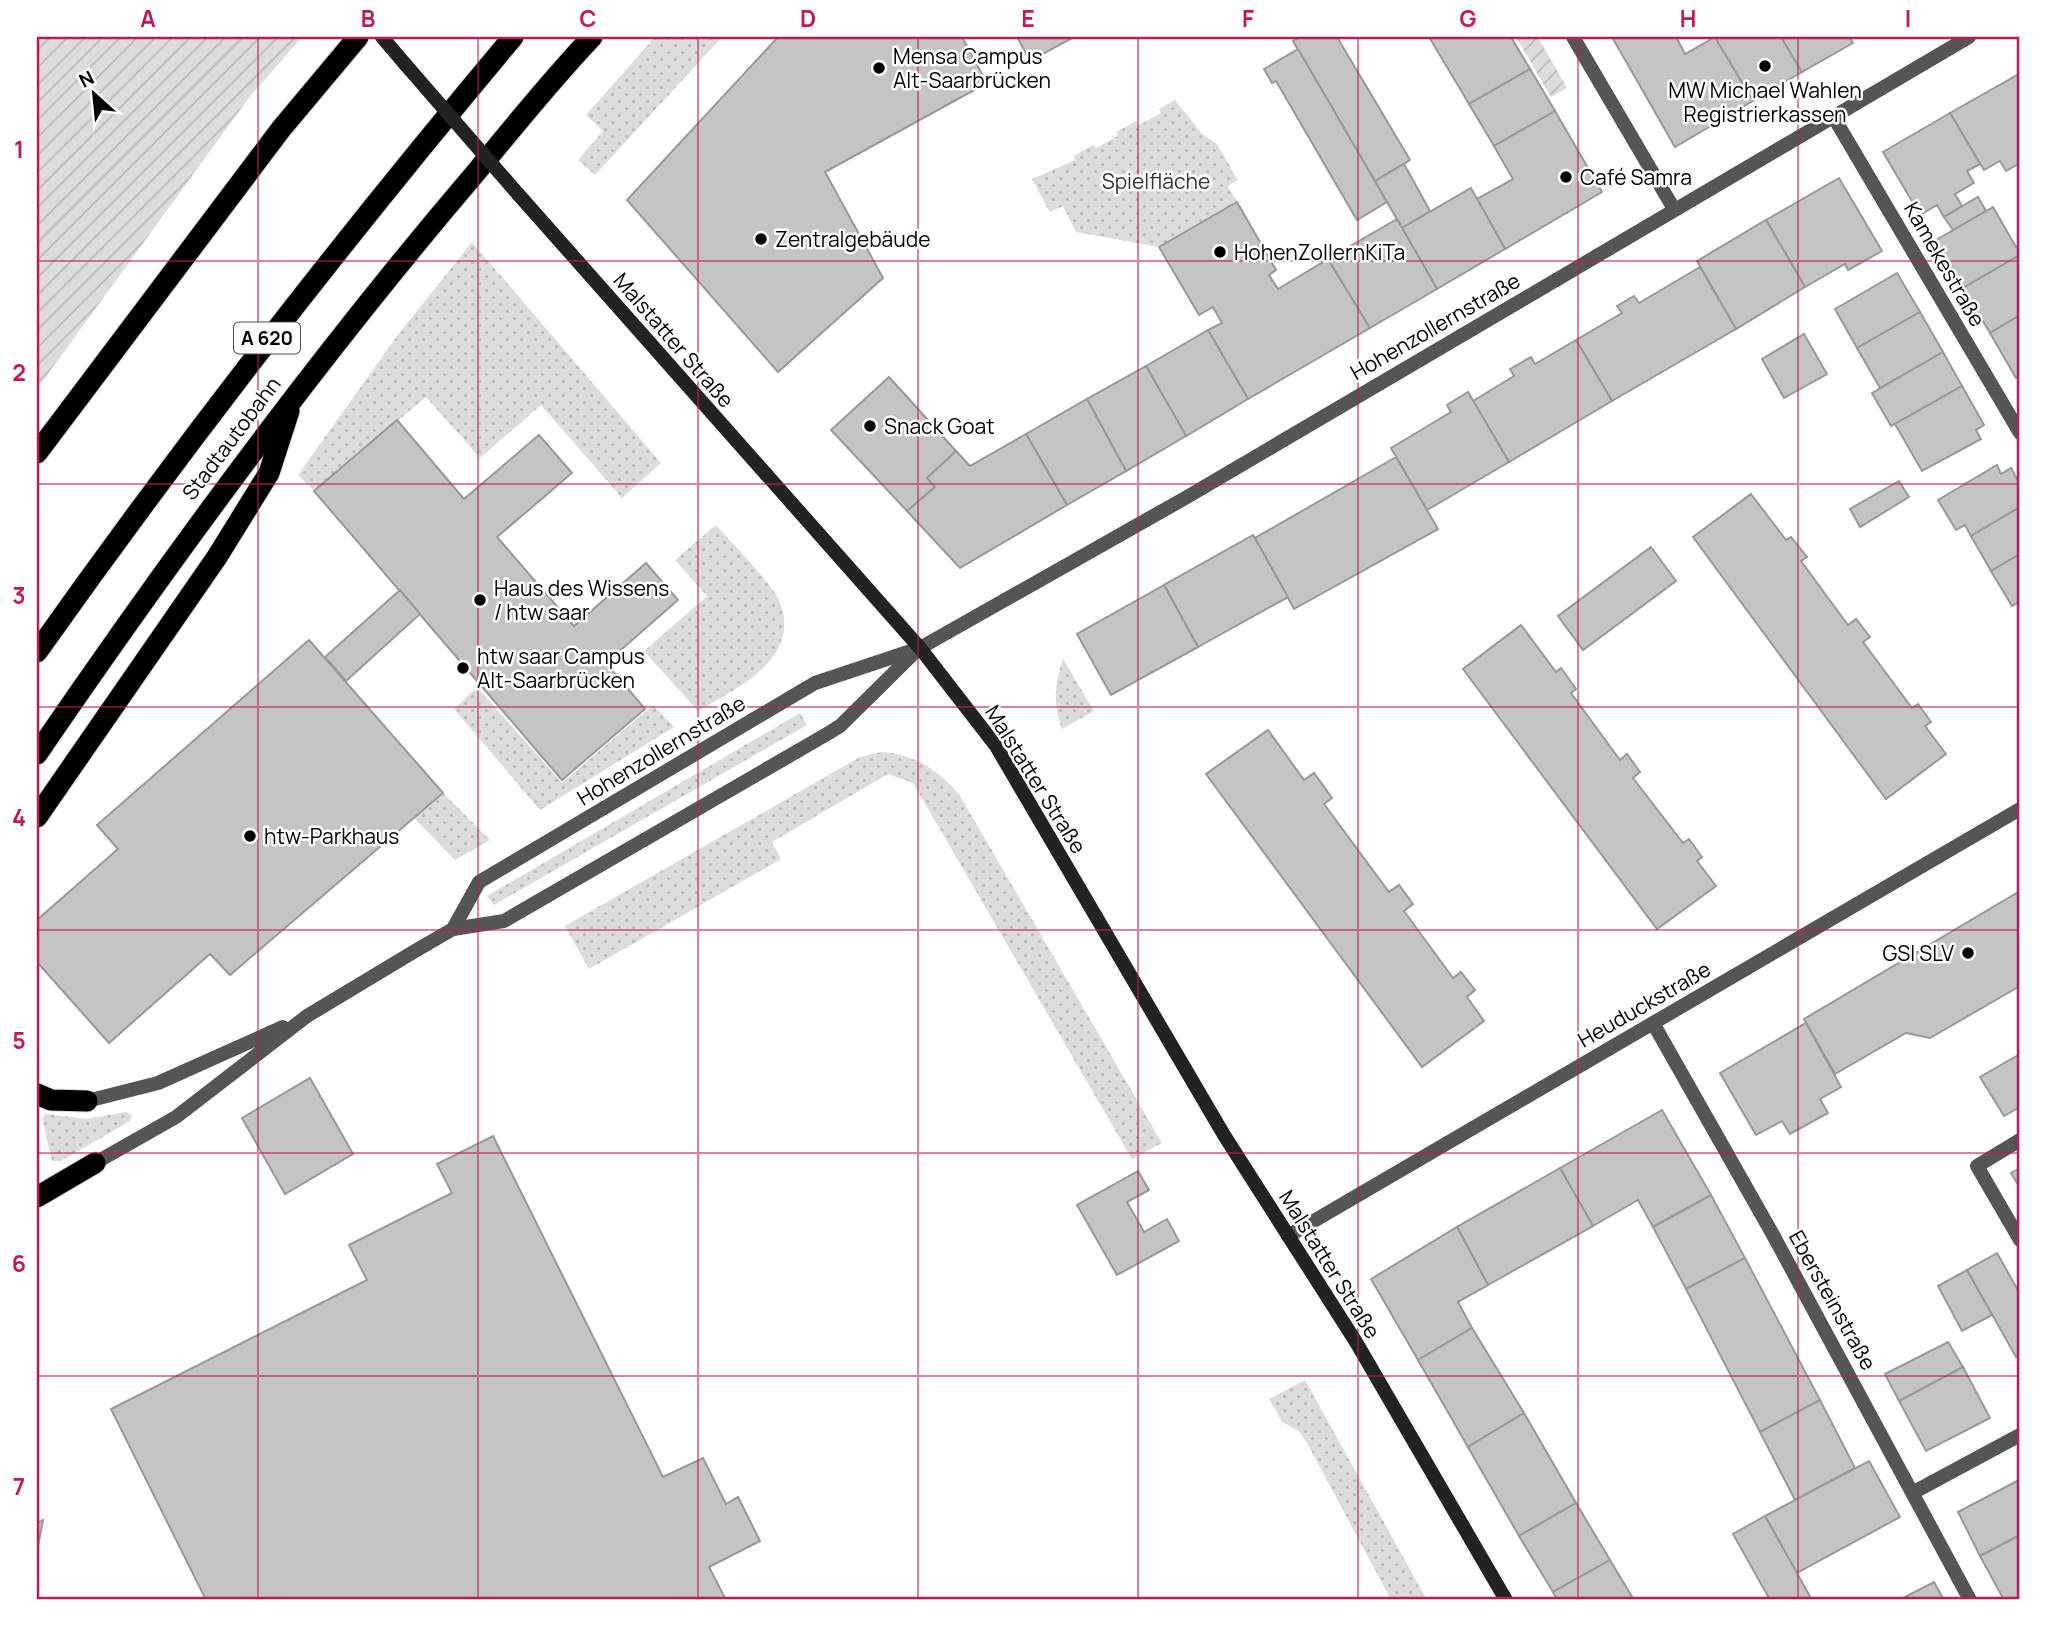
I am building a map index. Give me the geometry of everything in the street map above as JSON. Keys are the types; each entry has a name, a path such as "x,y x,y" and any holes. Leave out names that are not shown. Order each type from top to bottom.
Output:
{"highway":[{"path":"37,453 281,128 358,37"},
{"name":"Stadtautobahn","path":"37,652 117,538 277,326 513,37"},
{"name":"Stadtautobahn","path":"37,754 159,575 295,392 444,209 592,37"},
{"path":"37,817 217,557 269,473 295,392"},
{"path":"37,1094 51,1100 88,1101"},
{"path":"37,1197 95,1163"}],"main road":[{"name":"Malstatter Straße","path":"382,37 920,648 996,746 1224,1135 1351,1333 1506,1600"}],"street":[{"path":"1573,37 1674,209"},
{"name":"Hohenzollernstraße","path":"453,929 480,882 815,683 920,648 1187,497 1969,37"},
{"name":"Kamekestraße","path":"1833,116 2020,433"},
{"name":"Hohenzollernstraße","path":"88,1101 158,1083 307,1016 453,929 503,921 840,726 920,648"},
{"name":"Heuduckstraße","path":"1288,1236 2020,809"},
{"name":"Hohenzollernstraße","path":"95,1163 176,1117 307,1016"},
{"name":"Ebersteinstraße","path":"1653,1023 1914,1492 1970,1600"},
{"path":"2020,1140 1977,1166 2020,1240"},
{"path":"1914,1492 2020,1435"}],"green space":[{"path":"37,37 302,37 248,99 37,389"},
{"path":"655,37 722,37 595,175 578,160 603,131 586,115"},
{"path":"1516,37 1538,37 1567,88 1551,97"},
{"name":"Spielfläche","path":"1175,100 1202,134 1217,144 1238,180 1228,186 1237,202 1159,247 1076,232 1063,206 1050,212 1032,179 1075,160 1074,156 1093,145 1096,148 1118,136 1116,132 1136,121 1139,125 1161,113 1159,109"},
{"path":"472,242 661,463 622,498 541,405 480,458 426,397 314,491 298,475 397,336"},
{"path":"716,525 752,564 777,597 784,624 781,642 773,657 760,671 698,711 644,651 707,596 675,560"},
{"path":"1063,659 1094,711 1062,729 1056,694"},
{"path":"477,687 562,783 653,705 674,727 540,810 454,709"},
{"path":"800,713 807,725 494,905 487,896"},
{"path":"881,752 905,756 925,765 959,794 1162,1143 1132,1159 913,783 888,774 772,842 781,859 589,969 565,926 860,757"},
{"path":"443,793 490,840 455,860 414,818"},
{"path":"126,1112 132,1115 130,1121 61,1161 52,1161 42,1118 46,1114 86,1119"},
{"path":"1305,1380 1427,1600 1391,1600 1307,1443 1299,1431 1282,1422 1269,1399"}],"building":[{"name":"Zentralgebäude","path":"778,37 962,37 987,83 825,172 883,278 778,372 627,200"},
{"path":"1017,37 1074,37 1030,61"},
{"path":"1300,37 1337,37 1410,160 1375,181 1293,41"},
{"path":"1429,37 1511,37 1530,69 1469,104"},
{"path":"1612,37 1676,37 1685,54 1715,37 1753,101 1675,147"},
{"path":"1715,37 1781,37 1802,72 1753,101"},
{"path":"1781,37 1849,37 1853,43 1802,72"},
{"path":"1298,49 1387,202 1357,220 1276,81 1272,83 1264,69"},
{"path":"1530,69 1555,111 1494,146 1469,104"},
{"path":"2019,74 2020,163 2006,171 2000,161 1984,170 1950,113"},
{"path":"1555,111 1602,192 1505,249 1477,199 1513,179 1494,146"},
{"path":"1950,113 1980,164 1967,171 1974,183 1955,194 1962,206 1944,217 1937,205 1920,215 1883,152"},
{"path":"1404,164 1430,211 1402,228 1375,181"},
{"path":"1839,178 1882,251 1848,270 1845,264 1805,287 1766,220"},
{"path":"1471,188 1505,249 1437,289 1402,228"},
{"path":"1978,197 1986,211 1953,230 1944,217"},
{"path":"1237,202 1276,270 1269,275 1278,289 1328,259 1370,328 1248,399 1208,330 1222,323 1213,307 1199,315 1159,247"},
{"path":"1993,207 2016,247 2020,245 2020,255 1963,288 1936,240"},
{"path":"1397,219 1437,289 1370,328 1328,259"},
{"path":"1766,220 1805,287 1736,329 1697,261"},
{"path":"2020,255 2020,315 1990,333 1963,288"},
{"path":"1700,267 1736,329 1612,401 1576,340 1622,313 1617,306 1634,296 1639,303"},
{"path":"1897,273 1920,312 1857,348 1835,309"},
{"path":"1920,312 1943,352 1880,388 1857,348"},
{"path":"2020,315 2020,376 2016,378 1990,333"},
{"path":"1208,330 1248,399 1186,436 1146,366"},
{"path":"1804,334 1827,374 1784,398 1762,359"},
{"path":"1576,340 1612,401 1509,462 1473,401 1514,376 1510,369 1531,357 1535,364"},
{"path":"1943,352 1962,386 1891,426 1872,393"},
{"path":"1146,366 1186,436 1126,471 1087,399"},
{"path":"889,377 956,451 927,478 935,487 907,511 831,430"},
{"path":"1962,386 1984,425 1976,430 1981,439 1922,471 1895,424"},
{"path":"1468,392 1509,462 1427,510 1391,448 1451,412 1447,405"},
{"path":"1087,399 1126,471 1067,505 1026,434"},
{"name":"Haus des Wissens / htw saar","path":"397,420 464,499 539,435 572,473 497,537 574,626 646,563 678,600 606,663 645,709 562,780 314,491"},
{"path":"1026,434 1067,505 960,568 907,511 935,487 927,478 956,451 970,466"},
{"path":"1396,457 1438,529 1294,609 1255,538"},
{"path":"1997,465 2001,474 2011,468 2020,485 2020,507 1971,536 1965,525 1956,530 1938,500"},
{"path":"1899,481 1909,497 1860,527 1850,509"},
{"path":"1751,494 1786,540 1791,537 1807,557 1801,561 1848,625 1856,619 1870,637 1863,642 1912,708 1918,704 1931,722 1925,726 1946,754 1886,799 1693,537"},
{"path":"2020,507 2020,554 1991,571 1971,536"},
{"path":"1253,535 1288,597 1198,647 1164,585"},
{"path":"1651,547 1676,581 1583,650 1558,616"},
{"path":"2020,554 2020,601 2012,606 1991,571"},
{"path":"1164,585 1198,647 1111,695 1077,634"},
{"path":"400,590 420,614 346,681 325,657"},
{"path":"1521,625 1556,672 1561,668 1576,689 1571,693 1620,760 1627,754 1640,772 1633,778 1683,843 1689,839 1702,857 1697,861 1716,886 1657,929 1463,669"},
{"name":"htw-Parkhaus","path":"309,640 443,793 230,975 210,954 109,1043 37,962 37,920 118,849 97,825"},
{"path":"1268,730 1304,780 1314,773 1332,798 1324,804 1389,892 1399,885 1413,904 1404,911 1453,978 1461,972 1475,990 1467,997 1484,1021 1422,1067 1206,774"},
{"name":"GSI SLV","path":"2020,891 2020,986 1930,1038 1906,1033 1835,1074 1804,1019"},
{"path":"1806,1023 1841,1087 1820,1099 1828,1113 1790,1134 1782,1121 1756,1135 1720,1073"},
{"path":"2020,1054 2020,1107 2004,1116 1980,1077"},
{"path":"310,1078 353,1154 285,1194 242,1118"},
{"path":"1662,1110 1711,1195 1653,1227 1638,1200 1593,1226 1560,1168"},
{"path":"493,1136 663,1477 703,1458 726,1504 738,1497 760,1541 709,1567 726,1600 206,1600 111,1409 367,1280 349,1245 452,1193 437,1164"},
{"path":"1560,1168 1593,1226 1488,1285 1457,1227"},
{"path":"2020,1168 2020,1188 2011,1173"},
{"path":"1138,1171 1149,1190 1127,1202 1144,1232 1167,1219 1179,1241 1117,1275 1077,1205"},
{"path":"1711,1195 1745,1258 1686,1289 1653,1227"},
{"path":"1457,1227 1488,1285 1458,1302 1472,1328 1418,1360 1371,1279"},
{"path":"1997,1253 2020,1294 2020,1355 2016,1357 1967,1270"},
{"path":"1745,1258 1820,1400 1760,1432 1686,1289"},
{"path":"1967,1270 1992,1315 1962,1331 1938,1286"},
{"path":"1472,1328 1524,1413 1468,1447 1418,1360"},
{"path":"1948,1342 1963,1367 1899,1401 1885,1374"},
{"path":"1963,1367 1990,1418 1926,1451 1899,1401"},
{"path":"1820,1400 1855,1468 1795,1500 1760,1432"},
{"path":"1524,1413 1576,1503 1519,1536 1468,1447"},
{"path":"1869,1461 1900,1517 1797,1573 1765,1516"},
{"path":"2019,1480 2020,1535 1980,1556 1958,1512"},
{"path":"1576,1503 1610,1560 1553,1592 1519,1536"},
{"path":"1765,1516 1812,1600 1770,1600 1733,1534"},
{"path":"43,1520 37,1552 37,1523"},
{"path":"2020,1535 2020,1600 2004,1600 1980,1556"},
{"path":"1610,1560 1634,1600 1557,1600 1553,1592"},
{"path":"1934,1582 1944,1600 1899,1600"}],"place":[{"name":"MW Michael Wahlen Registrierkassen","path":"1765,66"},
{"name":"Mensa Campus Alt-Saarbrücken","path":"879,68"},
{"name":"Café Samra","path":"1566,177"},
{"name":"Zentralgebäude","path":"761,239"},
{"name":"HohenZollernKiTa","path":"1220,252"},
{"name":"Snack Goat","path":"870,426"},
{"name":"Haus des Wissens / htw saar","path":"480,600"},
{"name":"htw saar Campus Alt-Saarbrücken","path":"463,668"},
{"name":"htw-Parkhaus","path":"250,836"},
{"name":"GSI SLV","path":"1968,953"}]}
